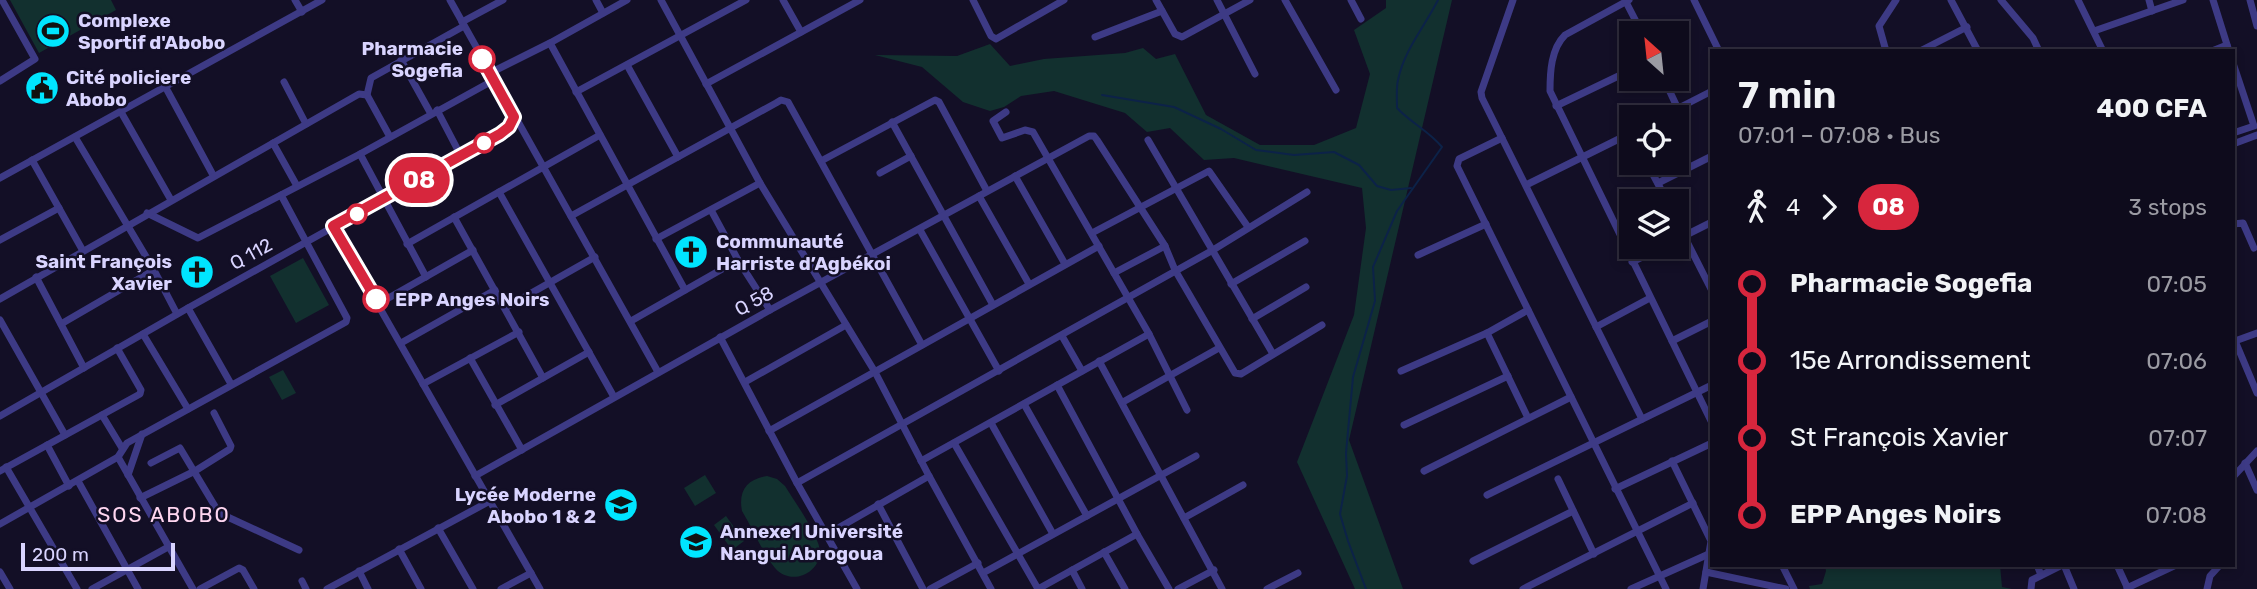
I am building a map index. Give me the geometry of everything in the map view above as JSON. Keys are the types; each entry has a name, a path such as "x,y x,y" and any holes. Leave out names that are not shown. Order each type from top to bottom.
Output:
{"street":[{"path":"0,81 35,59 2,0"},
{"path":"295,0 302,12"},
{"path":"0,178 322,0"},
{"path":"450,0 658,372"},
{"path":"390,137 367,95 371,78 503,0"},
{"path":"596,0 603,13"},
{"path":"147,213 198,238 360,154 627,0"},
{"path":"661,0 760,183 875,372 991,589"},
{"path":"576,92 746,0"},
{"path":"783,0 801,32"},
{"path":"706,84 849,3 860,0"},
{"path":"973,0 991,36 996,39 1053,3 1064,0"},
{"path":"1156,0 1175,34 1182,37 1250,0"},
{"path":"1217,0 1255,74"},
{"path":"1286,0 1336,90"},
{"path":"1351,0 1361,19"},
{"path":"1513,0 1481,92 1482,98 1642,419"},
{"path":"1694,0 1718,49"},
{"path":"1886,49 1880,26 1896,0"},
{"path":"1951,0 1977,49"},
{"path":"2001,0 2033,38 2038,49"},
{"path":"2078,0 2102,49"},
{"path":"2149,0 2152,11"},
{"path":"2094,32 2183,0"},
{"path":"2213,0 2228,48"},
{"path":"2250,0 2256,21"},
{"path":"1636,21 1627,1 1565,35 1558,43 1550,91 1710,419"},
{"path":"1095,37 1162,11"},
{"path":"1924,49 1967,27"},
{"path":"550,43 685,290"},
{"path":"401,60 461,156"},
{"path":"627,65 678,157"},
{"path":"2235,69 2255,125 2235,132"},
{"path":"1556,106 1619,76"},
{"path":"284,82 306,124"},
{"path":"166,88 213,175"},
{"path":"1684,105 1710,92"},
{"path":"0,299 213,175 359,94 367,95"},
{"path":"571,216 781,100 788,102 922,345"},
{"path":"821,161 892,122 938,101 987,191"},
{"path":"121,112 171,201"},
{"path":"1006,112 993,121 1002,138 1030,130 1049,158 1149,334 1186,410"},
{"name":"Q 112","path":"0,416 505,131 514,117"},
{"path":"892,122 993,305"},
{"path":"407,244 600,135"},
{"path":"2235,143 2257,135"},
{"name":"Q 58","path":"475,476 720,337 987,191 1094,136 1140,207"},
{"path":"75,137 177,314"},
{"path":"1502,138 1456,163 1666,589"},
{"path":"1526,186 1619,139"},
{"path":"1148,140 1273,354"},
{"path":"273,143 297,186"},
{"path":"360,154 426,277"},
{"path":"880,173 911,156"},
{"path":"1658,183 1710,157"},
{"path":"32,160 83,251"},
{"path":"1092,233 1209,171 1248,227"},
{"path":"1654,175 1661,189"},
{"path":"1015,176 1065,264"},
{"path":"656,239 760,183"},
{"path":"499,192 614,397"},
{"path":"797,483 1213,250 1307,192"},
{"path":"0,524 118,457 122,448 142,434 347,320 281,195"},
{"path":"979,196 1029,284"},
{"path":"1140,207 1165,246 1175,270 1219,348 1237,374 1322,325"},
{"path":"0,240 59,208"},
{"path":"710,210 770,310"},
{"path":"454,217 543,378"},
{"path":"1689,234 1710,223"},
{"path":"2235,224 2243,223 2254,248"},
{"path":"1418,256 1486,224"},
{"path":"333,226 540,589"},
{"path":"919,230 999,371"},
{"path":"1231,284 1305,241"},
{"path":"769,430 1100,246"},
{"path":"1114,273 1165,246"},
{"path":"378,304 473,250"},
{"path":"1689,252 1710,288"},
{"path":"505,308 595,257"},
{"path":"1632,262 1638,259"},
{"path":"631,321 738,260"},
{"path":"61,324 154,270"},
{"path":"36,277 84,368"},
{"path":"1252,319 1306,287"},
{"path":"401,343 495,290"},
{"path":"1596,327 1650,298"},
{"path":"188,308 231,384"},
{"path":"1401,371 1528,310"},
{"path":"0,320 65,435"},
{"path":"1672,341 1710,322"},
{"path":"745,382 846,326"},
{"path":"423,384 519,332"},
{"path":"1487,332 1528,418"},
{"path":"2235,339 2257,333"},
{"path":"143,334 188,409"},
{"path":"921,461 1149,334"},
{"path":"1062,336 1082,372"},
{"path":"720,337 857,589"},
{"path":"2235,341 2257,393"},
{"path":"77,589 29,507 3,469 141,392 117,348"},
{"path":"1123,402 1219,348"},
{"path":"495,405 589,352"},
{"path":"470,358 522,450"},
{"path":"1099,361 1222,589"},
{"path":"1404,425 1508,376"},
{"path":"1057,385 1169,589"},
{"path":"1488,495 1710,386"},
{"path":"1424,471 1571,397"},
{"path":"1024,404 1087,516"},
{"path":"141,498 195,471 230,449 231,446 214,414"},
{"path":"102,415 122,448"},
{"path":"991,423 1053,534"},
{"path":"128,475 142,434"},
{"path":"954,443 1038,589 1137,534"},
{"path":"1615,489 1710,444"},
{"path":"47,445 69,485"},
{"path":"152,463 180,448 219,513 299,550"},
{"path":"2235,475 2257,451"},
{"path":"983,573 1196,456"},
{"path":"118,457 193,589"},
{"path":"1672,461 1710,539"},
{"path":"2245,463 2257,490"},
{"path":"826,535 929,476"},
{"path":"1558,479 1594,554"},
{"path":"78,481 138,589"},
{"path":"1184,518 1243,485"},
{"path":"327,589 490,501"},
{"path":"1523,589 1693,503"},
{"path":"878,504 923,589"},
{"path":"1473,561 1573,511"},
{"path":"438,528 473,589"},
{"path":"92,589 170,546"},
{"path":"399,549 421,589"},
{"path":"1104,552 1125,589"},
{"path":"1631,589 1710,553"},
{"path":"1703,589 1710,557"},
{"path":"930,589 978,563"},
{"path":"1783,567 1794,589"},
{"path":"2038,567 2041,575"},
{"path":"2031,589 2031,582 2059,567"},
{"path":"2064,567 2074,589"},
{"path":"2118,567 2127,589 2172,567"},
{"path":"2207,589 2210,576 2218,567"},
{"path":"200,589 239,568 254,589"},
{"path":"1072,570 1082,589"},
{"path":"1178,589 1214,570"},
{"path":"359,571 368,589"},
{"path":"0,572 6,588"},
{"path":"1706,572 1751,585 1786,589"},
{"path":"501,589 531,573"},
{"path":"1267,589 1298,573"}],"green space":[{"name":"Complexe Sportif d'Abobo","path":"10,0 111,0 116,10 39,53"},
{"path":"1386,0 1452,0 1349,440 1403,589 1355,589 1297,462 1354,315 1366,228 1362,188 1234,158 1204,160 1170,128 1147,132 1125,113 1054,91 1021,96 1004,107 990,111 963,102 922,67 875,55 957,56 990,44 1010,66 1044,59 1125,53 1143,48 1156,59 1175,54 1206,115 1260,145 1314,145 1356,128 1370,74 1354,30 1386,8"},
{"path":"303,258 329,305 296,323 270,276"},
{"path":"283,370 296,393 282,400 269,377"},
{"path":"705,475 716,493 695,506 684,488"},
{"path":"767,476 777,479 785,486 818,543 820,552 814,568 799,576 782,574 775,568 742,511 741,498 745,487 754,480"},
{"path":"726,516 744,541 732,550 714,525"},
{"path":"1825,567 2000,567 2002,587 2012,589 1810,589 1809,586 1822,584"}],"waterway":[{"path":"1366,589 1340,514 1347,476 1346,453 1353,377 1375,301 1373,267 1397,211 1442,147 1397,108 1397,86 1401,69 1438,0"},
{"path":"1102,95 1174,107 1221,129 1256,150 1294,155 1334,152 1359,165 1377,186 1391,190 1411,188"}],"bus line":[{"name":"08","path":"376,299 333,226 509,127 514,117 482,59"}],"place":[{"name":"Complexe Sportif d'Abobo","path":"53,31"},
{"name":"Pharmacie Sogefia","path":"482,59"},
{"name":"Cité policiere Abobo","path":"42,88"},
{"name":"Communauté Harriste d’Agbékoi","path":"691,252"},
{"name":"Saint François Xavier","path":"197,272"},
{"name":"EPP Anges Noirs","path":"376,299"},
{"name":"Lycée Moderne Abobo 1 & 2","path":"621,505"},
{"name":"Annexe1 Université Nangui Abrogoua","path":"696,542"}],"district":[{"name":"SOS ABOBO","path":"164,514"}]}
